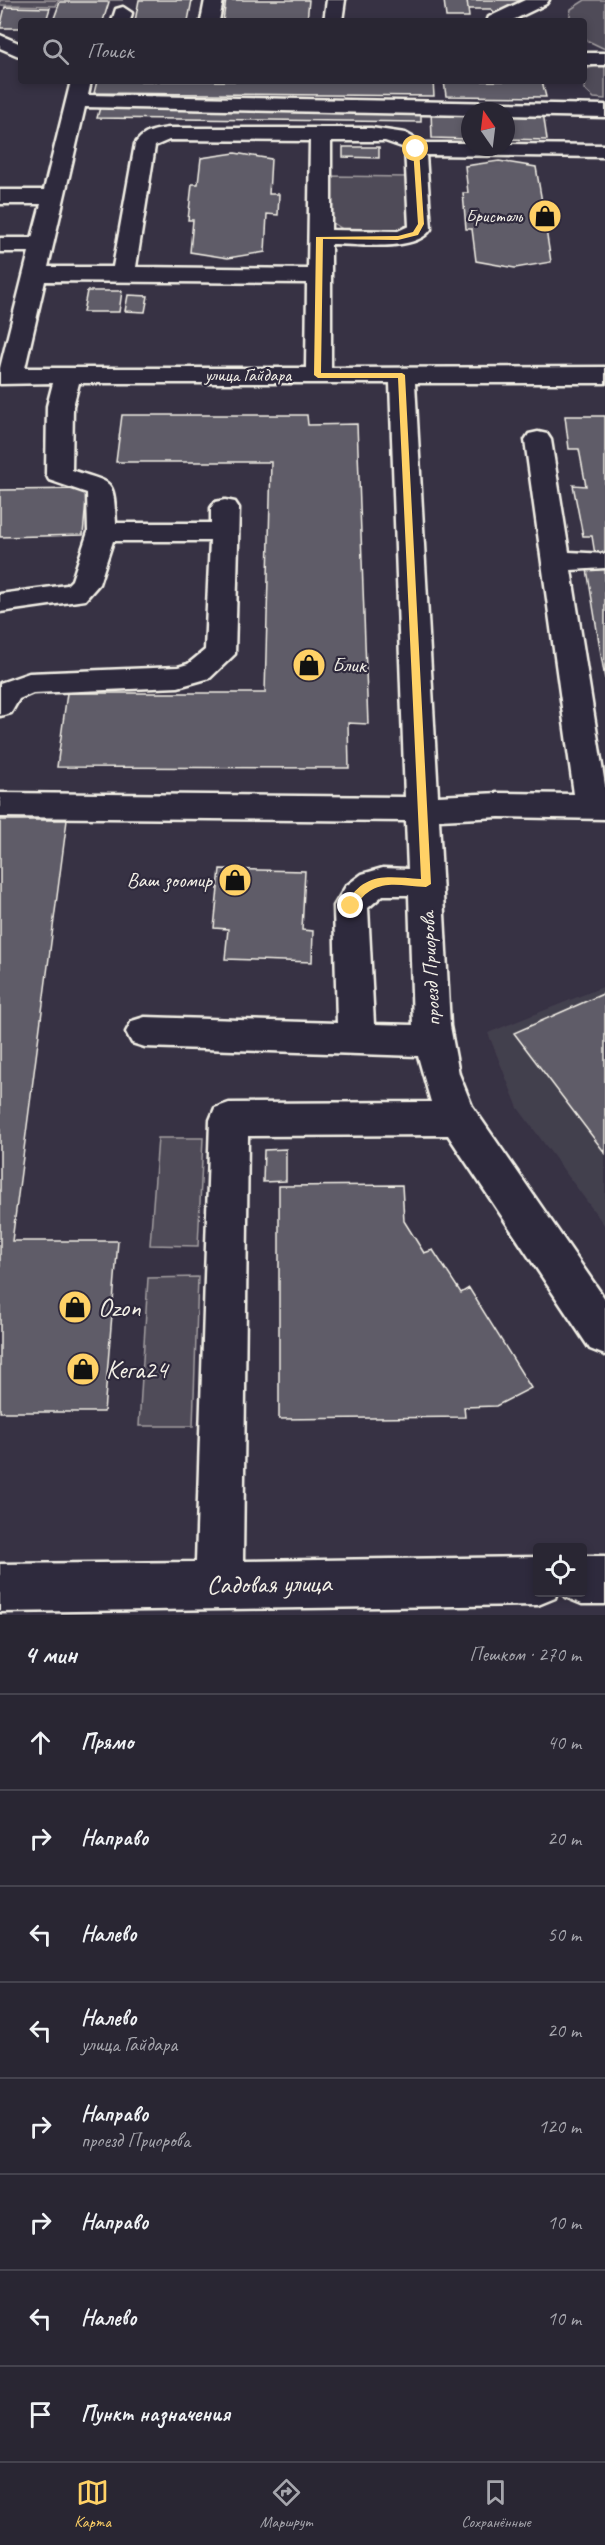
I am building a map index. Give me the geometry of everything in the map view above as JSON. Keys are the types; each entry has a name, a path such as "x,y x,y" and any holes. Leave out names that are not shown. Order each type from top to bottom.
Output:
{"street":[{"path":"211,18 214,0"},
{"path":"333,18 336,0"},
{"path":"485,2 487,18"},
{"path":"508,18 542,9"},
{"path":"0,41 18,50"},
{"path":"587,59 605,59"},
{"path":"5,376 35,274 78,91 556,100 605,111"},
{"path":"123,274 145,144 148,140 169,134 321,135 401,137 413,142 416,149 421,224 416,233 398,238 320,237"},
{"path":"318,375 321,135"},
{"path":"416,149 605,151"},
{"path":"0,197 53,198"},
{"path":"0,245 42,245"},
{"path":"35,274 319,276"},
{"name":"проезд Приорова","path":"402,375 437,1066 458,1118 605,1335"},
{"name":"улица Гайдара","path":"5,376 605,375"},
{"path":"0,603 75,593 85,584 102,532 100,489 59,474 60,406 68,376"},
{"path":"0,805 423,809 499,806 599,807 538,440"},
{"path":"0,705 7,692 29,683 178,676 199,671 220,654 225,520 102,532"},
{"path":"555,552 595,553"},
{"path":"356,1039 351,906 358,892 380,880 426,884"},
{"path":"145,1032 434,1041"},
{"path":"219,1585 229,1120 458,1118"},
{"path":"587,1581 605,1580"},
{"name":"Садовая улица","path":"0,1588 533,1581"}],"shaded area":[{"path":"0,0 59,0 56,6 0,5"},
{"path":"585,0 605,0 605,49 587,40 587,18 570,18 571,9"},
{"path":"605,63 605,99 594,98 584,89 584,84 587,84 587,69"},
{"path":"329,176 408,177 411,221 406,227 390,232 344,230 328,220"},
{"path":"605,986 605,1226 518,1108 488,1033"},
{"path":"158,1138 203,1138 198,1246 150,1245"},
{"path":"198,1277 193,1426 139,1426 148,1278"}],"building":[{"path":"139,0 192,0 189,18 136,18"},
{"path":"226,0 309,0 307,18 223,18"},
{"path":"444,0 467,0 469,17 446,17"},
{"path":"467,0 523,0 510,6 527,12 514,17 516,18 492,18 488,16 495,13 491,9 468,9"},
{"path":"60,2 109,2 104,18 54,18"},
{"path":"5,7 50,8 47,18 18,18 18,28 0,28"},
{"path":"96,84 433,84 434,96 94,93"},
{"path":"444,84 543,84 546,97 446,96"},
{"path":"101,104 421,108 421,122 97,118"},
{"path":"431,111 461,111 461,139 432,138"},
{"path":"515,112 543,112 547,140 515,139"},
{"path":"343,147 379,147 379,158 343,157"},
{"path":"235,153 271,159 269,194 279,194 278,215 267,214 265,252 228,258 190,252 193,220 188,220 192,184 198,184 201,158"},
{"path":"499,161 536,167 542,202 552,202 556,223 545,223 551,262 515,268 476,261 472,229 466,229 463,193 468,193 465,166"},
{"path":"87,291 122,291 119,312 83,312"},
{"path":"128,295 148,296 145,312 125,311"},
{"path":"122,415 307,415 308,425 357,424 368,724 348,723 349,768 57,767 67,693 265,693 271,462 116,462"},
{"path":"565,416 605,416 605,679 587,569 596,561 592,536 583,536 573,485 586,486 579,449 569,449"},
{"path":"87,489 83,535 0,537 0,490"},
{"path":"0,820 67,820 12,1241 118,1241 104,1412 0,1412"},
{"path":"220,869 305,871 302,930 313,931 312,962 225,959 228,929 214,928"},
{"path":"605,993 605,1153 514,1033"},
{"path":"286,1149 286,1181 263,1182 264,1150"},
{"path":"402,1185 404,1221 424,1253 433,1250 461,1293 469,1288 531,1388 496,1406 464,1407 465,1417 279,1419 279,1186"}],"place":[{"name":"Бристоль","path":"545,216"},
{"name":"Блик","path":"309,665"},
{"name":"Ваш зоомир","path":"235,880"},
{"name":"Ozon","path":"75,1307"},
{"name":"Кега24","path":"83,1369"}],"route":[{"path":"351,906 358,892 380,880 426,884 402,375 318,375 320,237 398,238 416,233 421,224 416,149"}]}
